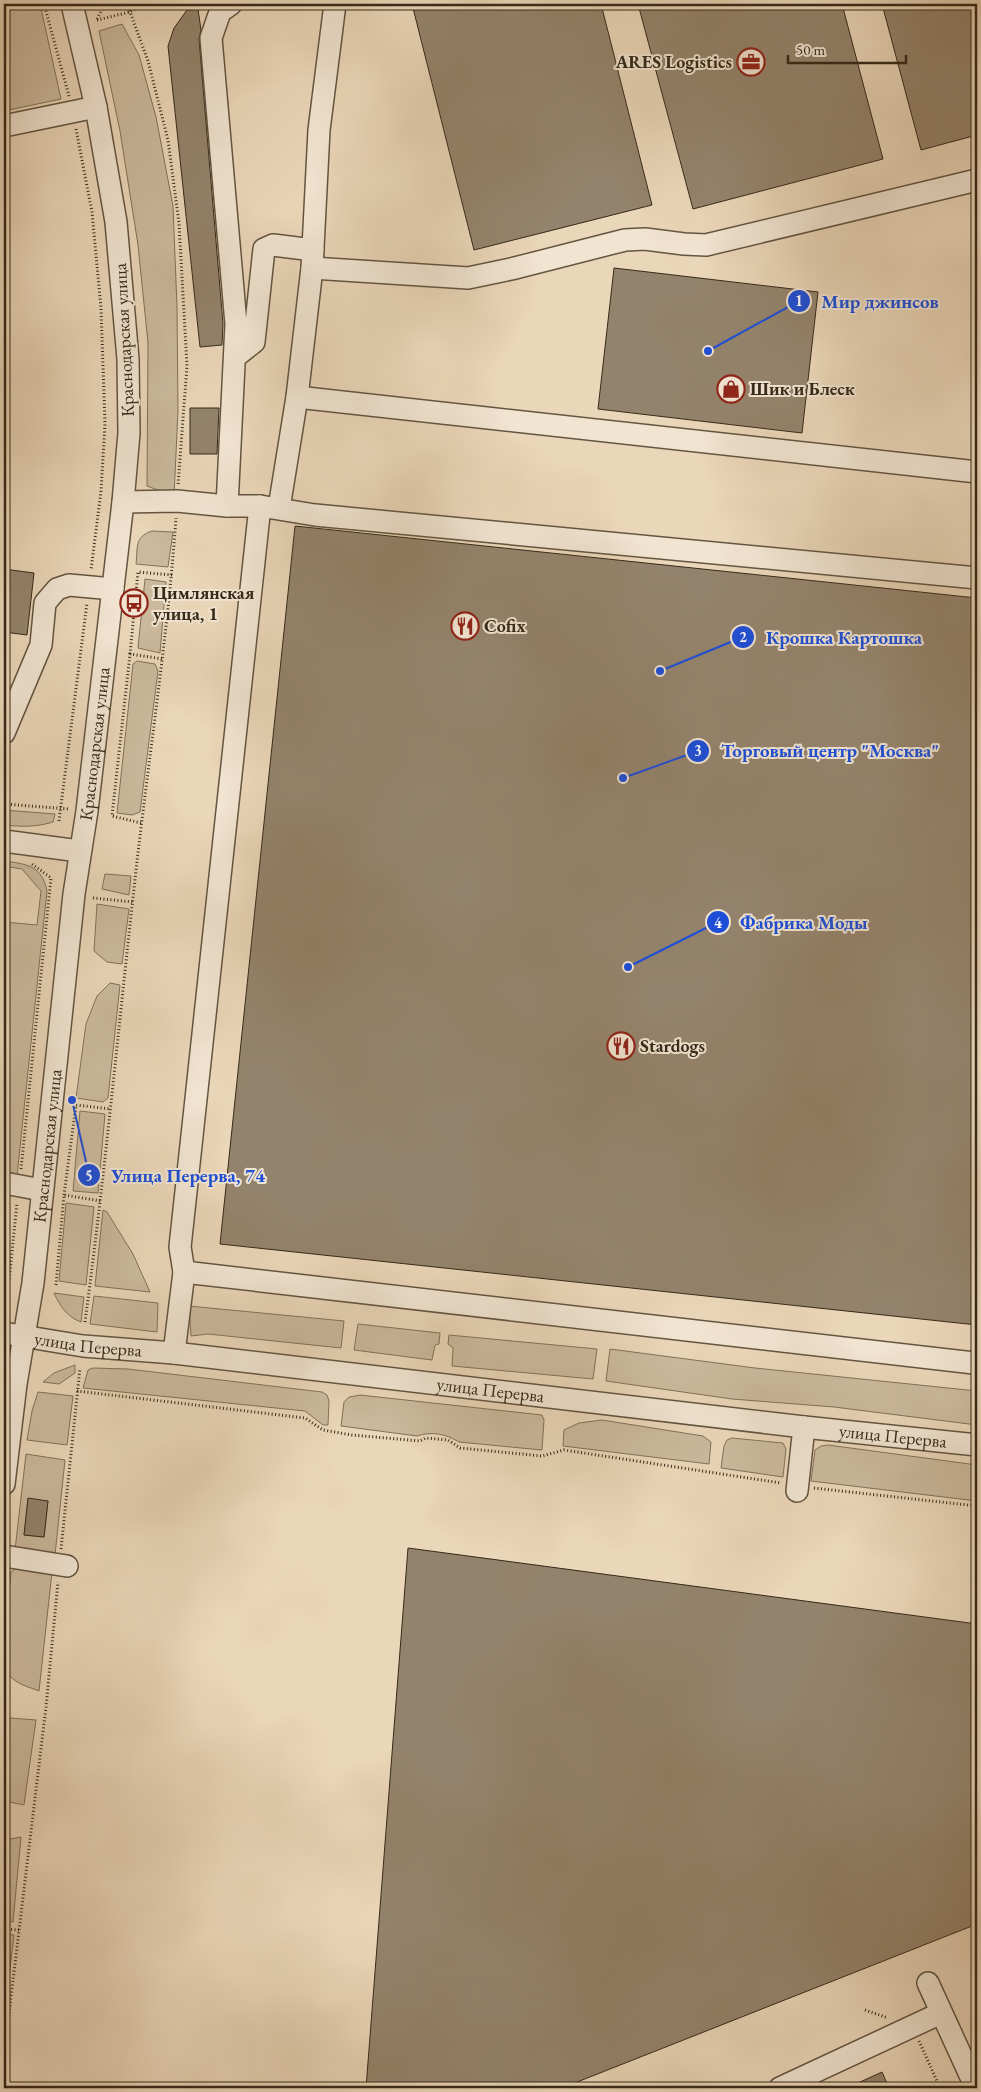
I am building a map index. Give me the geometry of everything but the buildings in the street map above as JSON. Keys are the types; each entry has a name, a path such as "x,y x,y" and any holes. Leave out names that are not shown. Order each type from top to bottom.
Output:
{"street":[{"name":"Краснодарская улица","path":"4,1484 14,1334 33,1283 79,850 87,811 123,502 129,432 128,358 116,222 96,107 72,4"},
{"path":"226,506 236,324 211,38 220,12 231,4"},
{"path":"174,1353 184,1272 180,1247 270,506 296,397 312,259 319,130 335,4"},
{"path":"4,126 96,107"},
{"path":"235,358 254,342 264,249 273,245 312,259 468,278 625,240 646,239 706,245 977,180"},
{"path":"296,397 977,472"},
{"path":"123,502 177,501 226,506 270,506 315,515 977,578"},
{"path":"4,733 41,645 45,603 57,589 70,584 113,589"},
{"path":"4,841 79,850"},
{"path":"12,1184 42,1190"},
{"path":"184,1272 974,1363 977,1360"},
{"name":"улица Перерва","path":"14,1334 82,1346 174,1353 977,1446"},
{"path":"797,1488 804,1427"},
{"path":"4,1556 63,1565"},
{"path":"928,1983 976,2088"},
{"path":"780,2088 941,2013"}],"path":[{"path":"44,4 73,112 92,212 101,308 105,424 101,491 59,821"},
{"path":"105,4 97,20 130,12 144,4"},
{"path":"85,1322 172,575 187,366 179,223 168,140 148,61 130,12 121,4"},
{"path":"142,823 112,816 138,572 172,575"},
{"path":"130,654 163,659"},
{"path":"4,804 69,809"},
{"path":"4,1280 9,1281 12,1184 51,878 29,861"},
{"path":"93,898 133,902"},
{"path":"56,1285 64,1196 76,1105 111,1109"},
{"path":"64,1196 100,1202"},
{"path":"4,2055 63,1565 80,1368"},
{"path":"77,1391 305,1418 323,1430 352,1435 420,1441 426,1438 448,1440 460,1448 542,1456 564,1450 797,1488 977,1506"},
{"path":"4,1929 19,1930"},
{"path":"4,2011 9,2012"}],"shaded area":[{"path":"29,4 40,4 61,99 4,111 4,12"},
{"path":"122,24 139,55 156,117 173,206 177,307 178,411 174,496 147,486 148,343 138,245 120,131 99,31"},
{"path":"152,531 173,532 168,567 136,564 138,543 142,536"},
{"path":"145,579 166,582 160,653 138,648"},
{"path":"137,661 155,664 158,671 140,812 132,815 117,813 133,664"},
{"path":"4,810 55,814 53,822 47,824 10,826 4,825"},
{"path":"4,861 32,867 45,882 47,891 17,1176 4,1175 4,922 37,925 41,891 22,869 4,866"},
{"path":"105,874 131,876 129,895 102,889"},
{"path":"97,904 129,909 122,964 107,962 94,951"},
{"path":"110,983 120,985 108,1098 103,1102 76,1098 86,1024 97,996"},
{"path":"80,1111 105,1114 98,1193 73,1191"},
{"path":"66,1203 94,1207 86,1285 59,1281"},
{"path":"103,1210 107,1212 133,1254 150,1292 95,1286"},
{"path":"54,1293 84,1297 81,1322 64,1310"},
{"path":"94,1296 158,1303 157,1332 90,1324"},
{"path":"189,1306 344,1321 341,1348 208,1334 191,1336"},
{"path":"358,1324 440,1333 439,1344 435,1345 432,1360 354,1350"},
{"path":"449,1335 597,1349 593,1379 452,1366 453,1348 448,1344"},
{"path":"610,1349 755,1368 977,1391 977,1425 834,1407 732,1399 606,1381"},
{"path":"75,1365 75,1373 59,1384 43,1382 54,1373"},
{"path":"93,1368 128,1369 322,1392 327,1395 329,1401 328,1425 323,1425 305,1411 83,1388 88,1370"},
{"path":"38,1392 73,1396 67,1445 27,1440 32,1411"},
{"path":"360,1395 542,1415 544,1420 542,1450 459,1442 439,1434 417,1436 341,1426 344,1402 349,1397"},
{"path":"602,1420 703,1436 711,1442 709,1464 563,1446 564,1430 579,1423"},
{"path":"732,1438 783,1443 786,1449 783,1477 721,1468 724,1446 727,1440"},
{"path":"828,1445 977,1465 977,1501 811,1481 815,1450 821,1446"},
{"path":"26,1454 65,1460 55,1555 15,1550","holes":["28,1499 48,1501 44,1537 24,1535"]},
{"path":"18,1567 52,1572 39,1691 15,1681 9,1675 6,1666 5,1641 11,1572"},
{"path":"10,1718 36,1720 24,1805 4,1801 4,1723"},
{"path":"21,1837 13,1922 4,1921 4,1840"},
{"path":"4,1934 14,1935 6,2004 4,2004"}],"place":[{"name":"ARES Logistics","path":"751,62"},
{"name":"Мир джинсов","path":"708,351"},
{"name":"Шик и Блеск","path":"731,389"},
{"name":"Цимлянская улица, 1","path":"134,603"},
{"name":"Cofix","path":"465,626"},
{"name":"Крошка Картошка","path":"660,671"},
{"name":"Торговый центр \"Москва\"","path":"623,778"},
{"name":"Фабрика Моды","path":"628,967"},
{"name":"Stardogs","path":"621,1046"},
{"name":"Улица Перерва, 74","path":"72,1100"}]}
